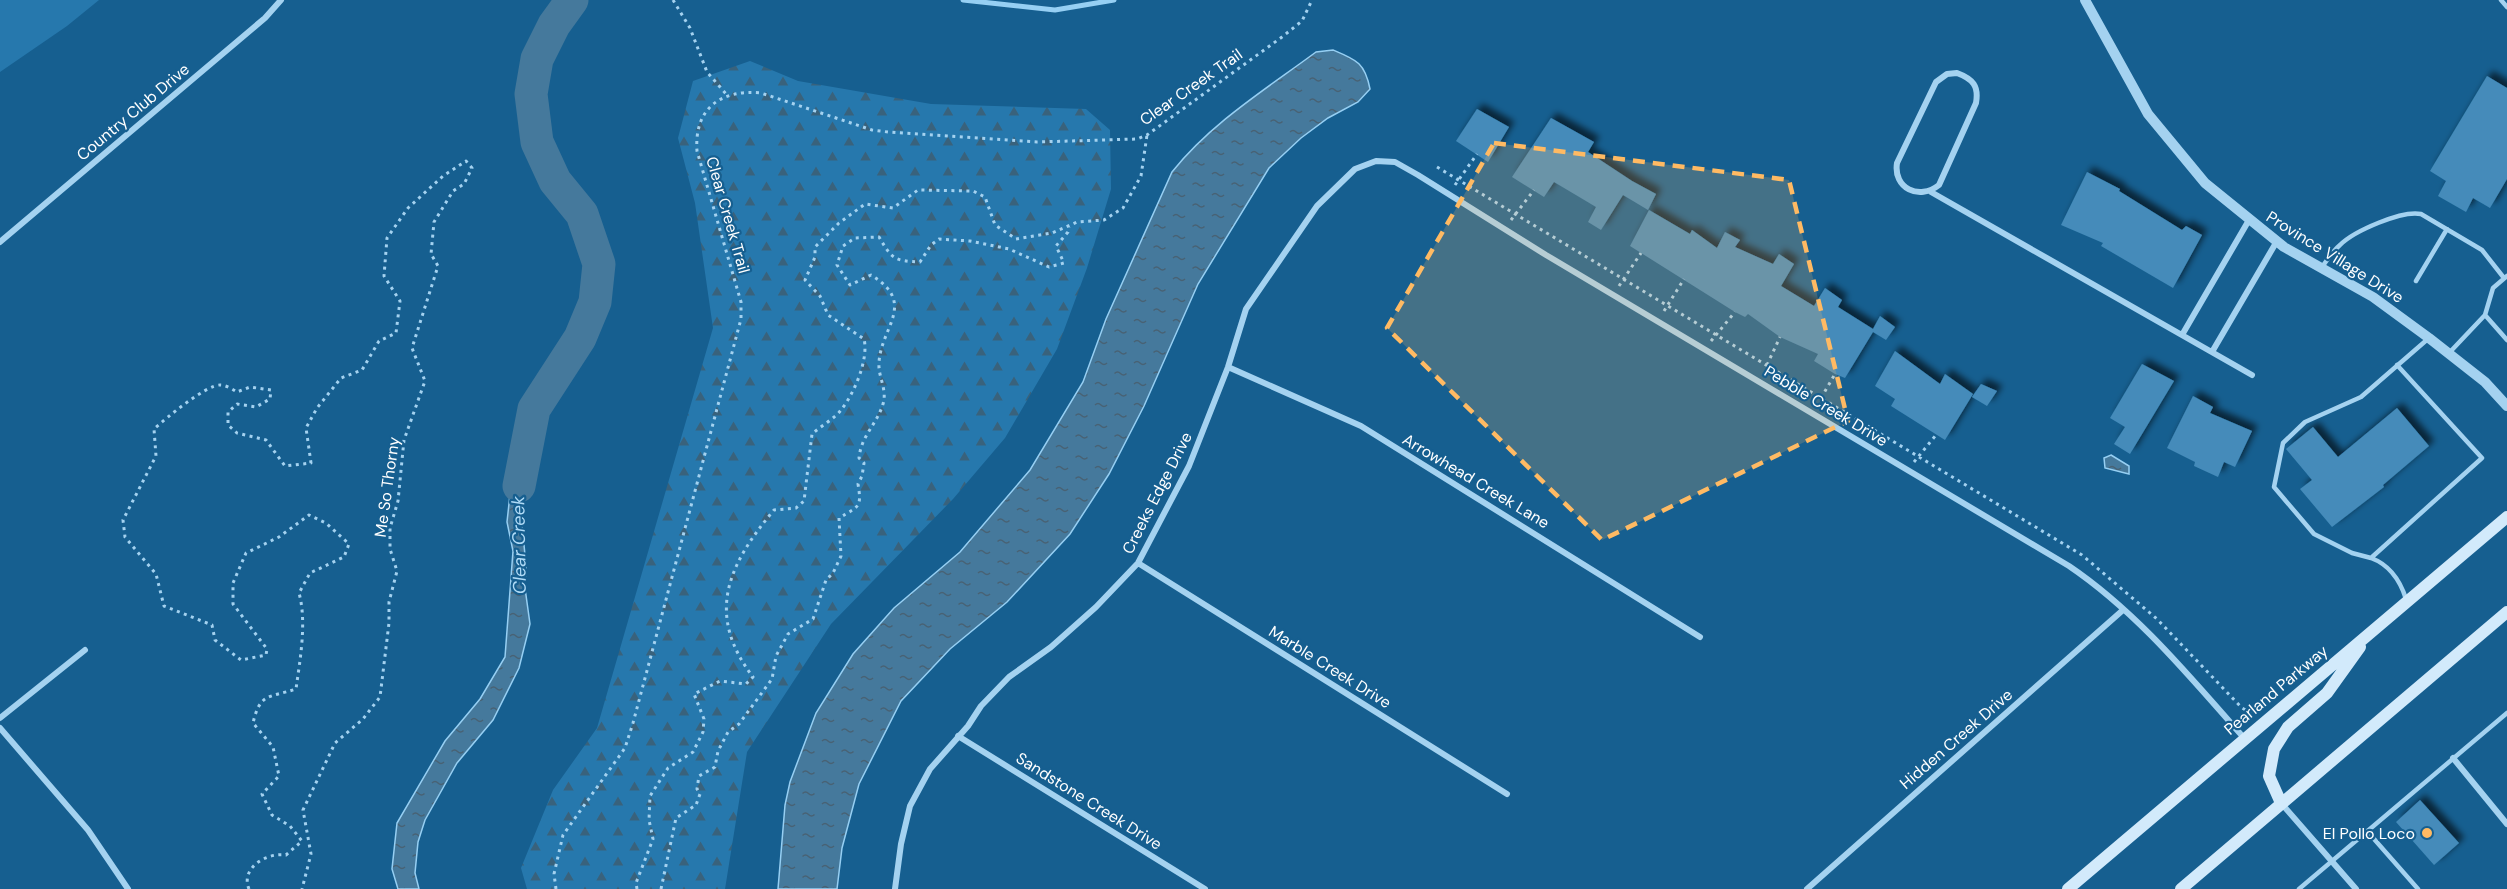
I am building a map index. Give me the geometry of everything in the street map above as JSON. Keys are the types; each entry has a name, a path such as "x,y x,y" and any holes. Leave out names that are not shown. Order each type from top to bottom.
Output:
{"main road":[{"name":"Pearland Parkway","path":"2068,889 2507,517"},
{"path":"2181,889 2507,612"},
{"path":"2281,803 2269,776 2274,749 2288,727 2327,693 2371,632"}],"street":[{"name":"Country Club Drive","path":"0,242 265,18 281,0"},
{"name":"Province Village Drive","path":"2085,0 2148,114 2205,183 2277,241 2320,269 2373,297 2430,338 2485,382 2507,406"},
{"path":"1931,192 1939,185 1976,103 1978,91 1975,83 1957,73 1947,74 1936,82 1898,163 1896,173 1900,183 1908,190 1931,192 2252,375"},
{"name":"Pebble Creek Drive","path":"1355,169 1376,161 1395,162 1613,295 2069,566 2099,586 2145,628 2244,738"},
{"name":"Creeks Edge Drive","path":"895,889 901,844 910,806 930,769 981,706 1009,677 1051,647 1087,615 1138,563 1189,466 1228,367 1246,309 1317,206 1355,169"},
{"path":"2182,335 2249,220"},
{"path":"2212,352 2277,241"},
{"name":"Arrowhead Creek Lane","path":"1228,367 1361,426 1700,637"},
{"name":"Marble Creek Drive","path":"1138,563 1507,794"},
{"name":"Hidden Creek Drive","path":"1807,889 2123,610"},
{"path":"0,718 85,650"},
{"path":"0,728 88,830 129,889"},
{"name":"Sandstone Creek Drive","path":"958,736 1205,889"},
{"path":"2453,758 2507,824"},
{"path":"2281,803 2356,889"}],"lane":[{"path":"2501,0 2507,7"},
{"path":"2320,269 2343,242 2402,214 2421,214 2482,250 2506,277 2493,288 2486,315 2449,353"},
{"path":"2415,281 2447,229"},
{"path":"2486,315 2507,340"},
{"path":"2407,601 2402,586 2385,563 2352,553 2314,534 2274,487 2283,443 2305,422 2361,397 2430,338"},
{"path":"2371,558 2482,458 2397,365"},
{"path":"2299,889 2507,713"},
{"path":"2367,831 2418,889"}],"path":[{"path":"673,0 690,28 707,72 727,95"},
{"name":"Clear Creek Trail","path":"556,889 554,874 563,835 625,748 741,319 741,302 696,141 704,112 727,95 744,91 760,93 872,130 1037,142 1128,140 1147,135 1282,37 1302,21 1312,0"},
{"path":"637,889 636,883 653,839 649,820 650,796 668,768 693,752 703,732 704,719 694,694 720,681 746,684 753,677 741,661 726,626 727,587 756,532 774,510 796,508 804,501 812,434 842,410 862,369 867,349 864,339 828,315 820,297 805,280 815,257 815,247 839,223 865,204 893,208 918,190 973,191 985,197 995,225 1016,239 1069,227 1077,222 1104,220 1123,208 1141,176 1147,135"},
{"path":"1448,194 1477,154"},
{"name":"Me So Thorny","path":"249,889 246,877 251,866 278,853 286,855 302,841 290,826 273,815 262,794 279,776 273,747 253,723 257,706 262,699 296,689 300,661 302,603 299,593 310,573 344,557 350,544 326,523 309,515 279,537 246,553 233,583 233,604 267,650 266,655 241,660 215,640 212,626 164,606 156,574 125,537 123,520 156,456 154,429 187,401 205,393 213,386 223,385 237,392 250,387 271,390 270,399 256,407 237,404 228,412 228,425 237,433 266,440 285,466 311,463 306,428 317,408 341,378 362,370 379,341 396,333 400,301 384,276 387,238 408,208 443,176 466,161 472,168 464,184 453,191 434,222 431,254 438,266 412,348 425,381 404,440 399,501 390,528 390,549 397,571 389,602 389,624 380,697 363,719 335,743 303,810 311,854 302,889"},
{"path":"1504,229 1534,190"},
{"path":"661,889 676,819 696,805 700,794 697,789 699,776 715,766 718,751 728,732 739,724 772,679 776,656 788,634 813,619 826,580 833,573 841,556 839,518 859,506 861,502 858,483 862,476 864,463 859,458 860,443 884,400 879,368 882,344 887,338 896,305 888,285 871,275 850,285 837,265 843,246 855,238 879,237 891,257 900,261 920,262 930,245 939,239 970,241 1009,249 1049,267 1064,263 1056,246 1068,232 1069,227"},
{"path":"1613,295 1641,253"},
{"path":"1658,321 1684,279"},
{"path":"1706,350 1735,312"},
{"path":"1757,381 1780,337"},
{"path":"1811,413 1835,374"},
{"path":"1908,470 1936,435"}],"highlighted area":[{"path":"1494,143 1789,180 1848,421 1602,540 1387,328"}],"green space":[{"path":"0,0 99,0 67,26 0,72"},
{"path":"750,61 798,81 931,104 1086,109 1110,130 1111,189 1087,268 1057,349 1005,438 953,499 831,624 747,752 725,889 527,889 521,868 553,790 597,728 713,328 695,203 678,138 693,81"}],"water":[{"path":"1333,50 1359,64 1365,73 1370,89 1358,102 1328,118 1301,138 1269,168 1198,284 1144,406 1109,474 1070,534 1007,602 950,649 901,701 859,784 842,848 837,889 778,889 785,805 790,782 816,713 853,654 894,608 960,552 1030,470 1083,382 1106,319 1172,172 1204,138 1240,108 1316,52"},
{"path":"520,439 531,442 521,515 526,565 525,588 530,624 519,668 493,720 457,763 425,820 418,842 415,873 419,889 398,889 392,869 397,823 445,741 480,699 505,657 513,551 507,522 512,476"},
{"path":"2111,455 2129,466 2129,474 2105,468 2104,458"}],"building":[{"path":"2487,76 2507,88 2507,179 2490,208 2473,198 2466,212 2438,196 2446,181 2430,171"},
{"path":"1477,109 1509,127 1488,162 1456,141"},
{"path":"1551,118 1594,142 1588,152 1656,194 1648,210 1623,195 1601,230 1588,222 1596,207 1554,182 1544,197 1512,177"},
{"path":"2087,172 2120,189 2119,191 2182,230 2186,226 2202,235 2173,288 2101,246 2103,243 2061,225"},
{"path":"1649,210 1690,234 1692,230 1717,248 1725,232 1740,240 1735,247 1773,264 1779,254 1794,264 1781,286 1814,306 1825,288 1842,300 1838,307 1873,329 1880,316 1895,327 1886,340 1873,332 1845,378 1835,374 1814,361 1818,354 1780,337 1748,314 1745,317 1735,312 1630,246"},
{"path":"1895,351 1940,384 1945,374 1973,394 1945,440 1891,406 1895,399 1875,386"},
{"path":"2142,364 2174,381 2130,454 2114,444 2125,427 2110,418"},
{"path":"1981,384 1997,391 1987,406 1972,397"},
{"path":"2193,396 2213,407 2210,413 2252,431 2235,467 2224,462 2218,477 2194,466 2195,462 2167,448"},
{"path":"2397,408 2429,446 2383,485 2384,487 2332,527 2300,489 2312,480 2286,449 2313,427 2338,457"},
{"name":"El Pollo Loco","path":"2420,800 2459,843 2434,865 2396,822"}],"waterway":[{"name":"Clear Creek","path":"519,486 534,409 580,338 595,302 599,264 582,214 555,181 537,142 531,94 537,59 554,25 572,0"},
{"path":"963,0 1055,10 1114,0"}],"place":[{"name":"El Pollo Loco","path":"2427,833"}]}
